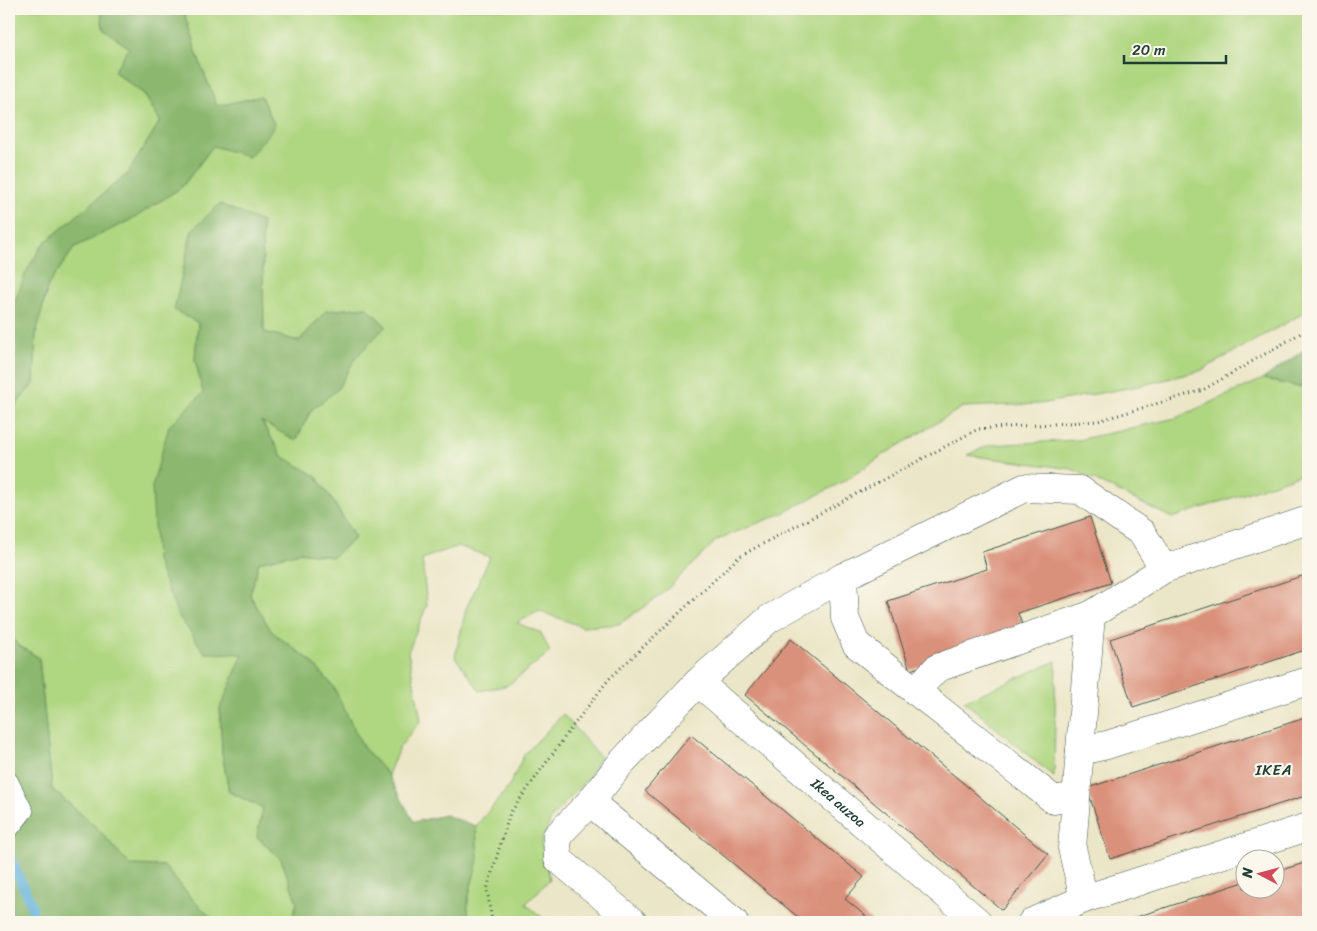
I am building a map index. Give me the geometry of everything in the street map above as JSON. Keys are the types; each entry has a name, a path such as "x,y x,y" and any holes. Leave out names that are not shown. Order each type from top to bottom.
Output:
{"street":[{"path":"633,922 558,859 557,836 590,802 621,763 698,682 769,619 843,577 1024,488 1080,490 1142,533 1164,568"},
{"path":"915,690 937,668 1090,615 1164,568 1308,520"},
{"path":"843,577 845,618 856,644 1054,800 1076,796"},
{"path":"1084,899 1072,848 1090,615"},
{"path":"1080,751 1107,745 1308,681"},
{"name":"Ikea auzoa","path":"698,682 978,922"},
{"path":"590,802 734,922"},
{"path":"1032,922 1084,899 1308,827"}],"lane":[{"path":"9,781 24,811 9,830"}],"green space":[{"path":"9,9 101,9 103,29 130,48 114,72 144,94 160,121 129,173 43,244 9,317"},
{"path":"101,9 183,9 197,55 217,106 261,96 275,126 249,157 213,146 182,187 134,218 75,247 48,285 36,334 34,384 9,412 9,317 26,272 43,244 128,173 160,121 144,94 114,71 129,48 103,29"},
{"path":"183,9 1308,9 1308,309 1200,371 1139,386 1040,404 963,407 883,455 846,480 783,513 717,540 661,595 619,624 583,627 539,611 517,623 541,633 550,652 508,685 480,691 455,657 466,609 490,557 458,546 422,559 427,605 408,652 421,720 399,748 388,775 363,747 333,686 311,661 272,632 250,595 259,562 300,552 332,557 355,538 316,476 282,456 261,420 296,441 311,410 337,390 356,357 386,326 366,307 326,311 299,341 264,332 262,222 220,205 192,230 175,309 198,323 195,359 203,393 168,427 244,654 220,708 222,753 229,792 263,808 257,837 281,859 297,902 291,922 216,922 194,901 164,866 130,865 96,827 52,789 39,658 18,645 9,634 9,412 34,384 36,334 48,285 75,247 134,218 182,187 213,146 217,106 197,55"},
{"path":"220,204 262,222 264,332 299,341 326,311 366,307 386,326 356,357 337,390 311,410 296,441 261,421 282,456 316,476 355,538 333,557 300,552 259,562 250,595 272,632 311,661 333,686 363,747 388,775 414,822 445,815 476,826 478,859 468,899 468,922 291,922 297,902 281,859 257,837 263,808 229,792 222,753 220,708 243,654 205,653 178,615 156,560 152,487 169,426 203,393 195,359 198,323 174,310 192,230"},
{"path":"1308,347 1308,384 1299,387 1263,379"},
{"path":"1263,379 1299,387 1308,384 1308,472 1172,518 1072,469 967,455 990,445 1078,440 1176,418"},
{"path":"9,634 18,645 39,658 52,789 96,827 130,865 164,866 194,901 216,922 9,922"},
{"path":"1056,661 1054,777 964,701"},
{"path":"563,714 600,757 588,778 552,817 541,842 550,879 526,904 548,922 468,922 468,899 478,859 476,826 508,788 524,755"}],"building":[{"path":"1090,517 1111,583 1018,613 1025,633 910,670 888,601 987,569 982,552"},
{"path":"1308,574 1308,649 1133,707 1110,639"},
{"path":"791,639 1048,854 1002,910 745,695"},
{"path":"1308,717 1308,795 1110,859 1087,788"},
{"path":"691,735 864,877 845,899 873,922 804,922 645,791"},
{"path":"1308,862 1308,922 1121,922 1234,885 1234,898 1284,898 1284,869"}],"waterway":[{"path":"9,855 32,906 33,922"}],"district":[{"name":"IKEA","path":"1274,770"}]}
